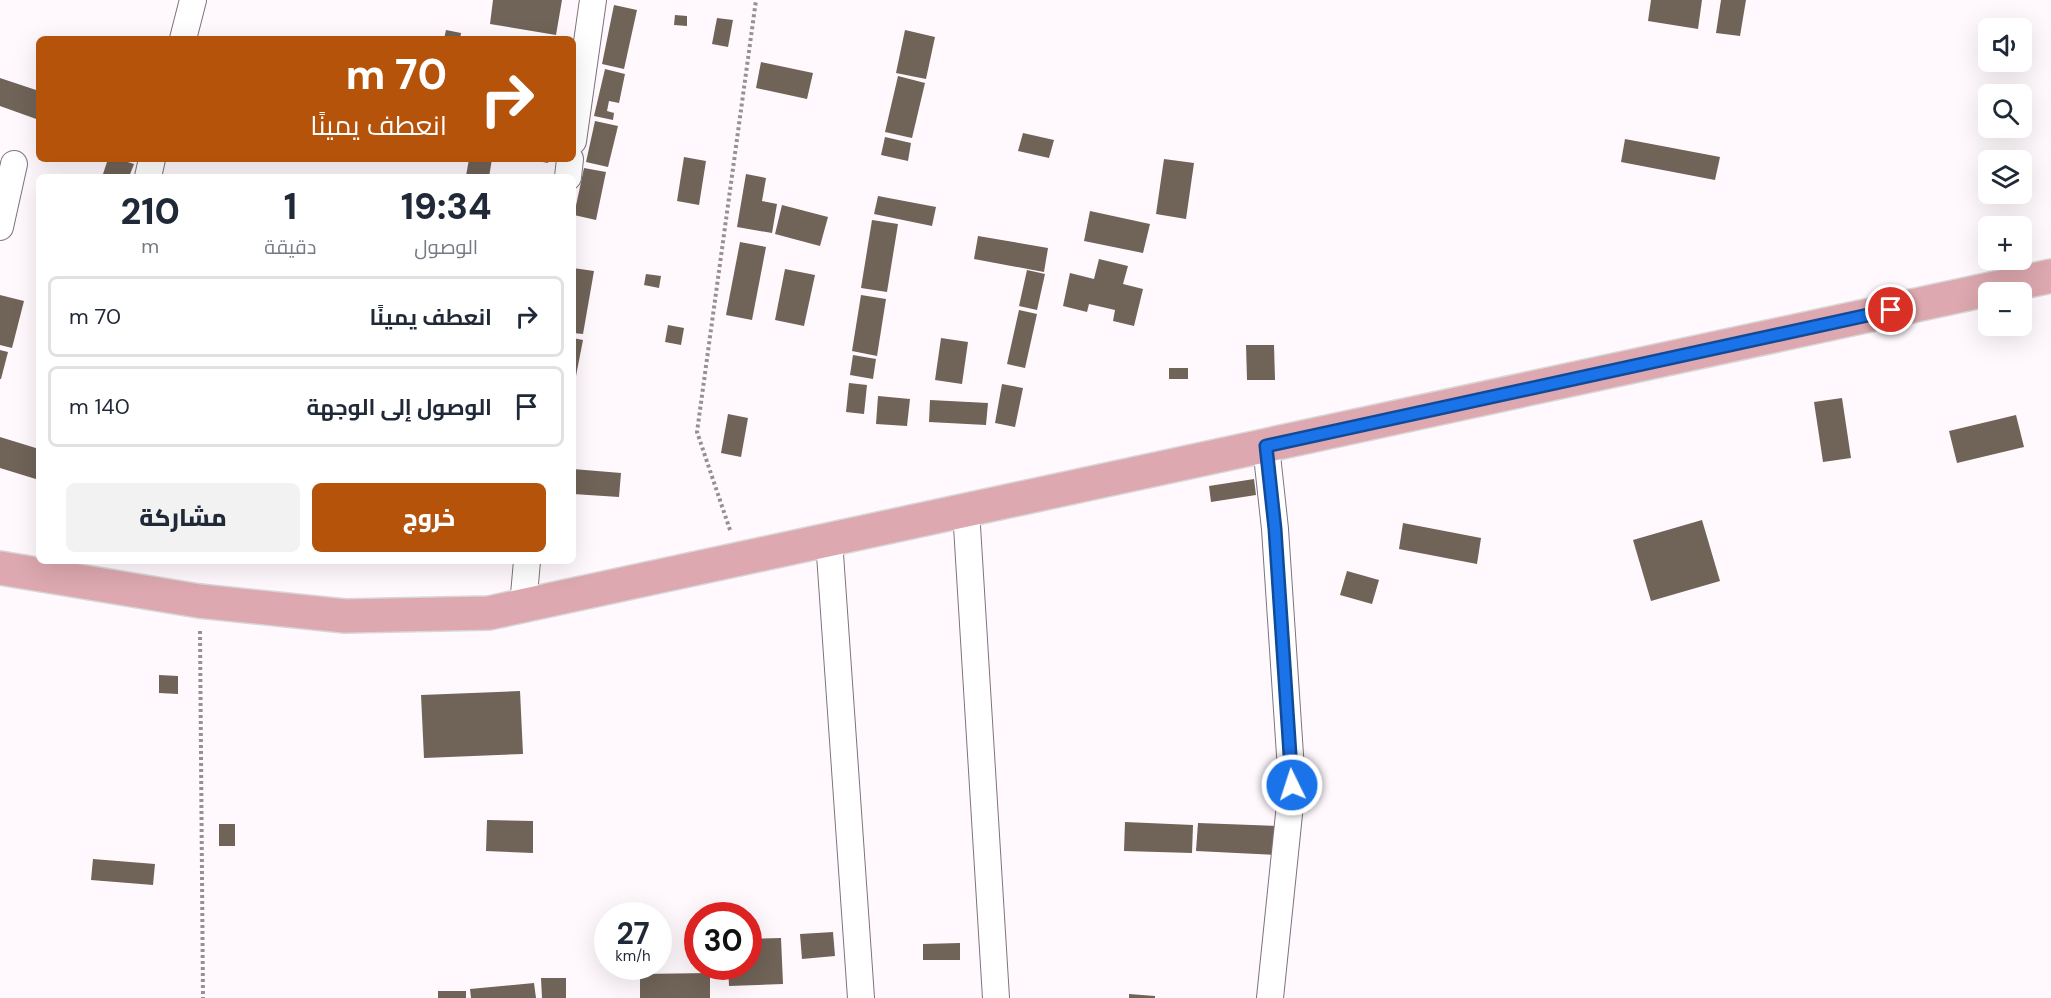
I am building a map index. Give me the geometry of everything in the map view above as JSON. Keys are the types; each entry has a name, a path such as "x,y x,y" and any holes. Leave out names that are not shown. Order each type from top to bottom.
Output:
{"main road":[{"path":"0,568 49,568 199,600 345,616 489,613 2051,276"}],"street":[{"path":"184,36 193,0"},
{"path":"576,120 593,0"},
{"path":"0,227 14,164"},
{"path":"1266,446 1275,529 1292,785 1270,998"},
{"path":"966,510 996,998"},
{"path":"829,540 861,998"},
{"path":"523,606 527,564"}],"path":[{"path":"740,559 697,432 756,0"},
{"path":"199,600 202,998"}],"building":[{"path":"493,0 562,0 556,35 490,24"},
{"path":"1651,0 1702,0 1698,29 1648,21"},
{"path":"1721,0 1746,0 1740,36 1716,33"},
{"path":"614,5 637,10 624,69 602,64"},
{"path":"675,15 687,16 687,26 674,25"},
{"path":"717,18 733,20 728,47 712,44"},
{"path":"446,30 461,33 460,36 445,36"},
{"path":"905,30 935,37 926,79 896,73"},
{"path":"761,62 813,73 807,99 756,88"},
{"path":"605,69 625,74 619,103 609,101 607,111 614,113 613,120 594,116"},
{"path":"898,76 925,83 912,138 885,132"},
{"path":"0,78 36,90 36,119 0,106"},
{"path":"595,121 618,126 608,167 586,162"},
{"path":"1023,133 1054,140 1049,158 1018,151"},
{"path":"885,137 911,143 908,161 881,155"},
{"path":"1625,139 1720,157 1715,180 1621,162"},
{"path":"684,157 706,161 699,205 677,201"},
{"path":"1164,159 1194,163 1186,219 1156,214"},
{"path":"107,162 134,164 130,174 103,174"},
{"path":"468,162 492,162 490,174 466,174"},
{"path":"584,168 606,172 596,220 576,215"},
{"path":"746,174 766,178 762,201 777,204 772,233 737,227"},
{"path":"878,196 936,207 932,226 874,214"},
{"path":"782,205 828,217 820,246 775,234"},
{"path":"1090,211 1150,224 1143,253 1084,241"},
{"path":"872,220 898,224 887,292 861,288"},
{"path":"978,236 1048,248 1044,272 974,259"},
{"path":"740,242 766,247 752,320 726,315"},
{"path":"1099,259 1128,266 1123,284 1143,289 1134,326 1113,321 1115,310 1089,304 1087,312 1063,306 1070,273 1094,279"},
{"path":"576,268 594,271 583,334 576,333"},
{"path":"785,269 815,275 804,326 775,320"},
{"path":"1027,270 1045,274 1037,310 1019,306"},
{"path":"646,274 661,276 659,288 644,285"},
{"path":"0,295 24,301 12,348 0,345"},
{"path":"861,295 886,299 877,356 852,351"},
{"path":"1019,310 1037,314 1025,368 1007,364"},
{"path":"668,325 684,328 681,345 665,342"},
{"path":"941,338 968,342 962,384 935,380"},
{"path":"576,339 583,340 576,376"},
{"path":"1246,345 1274,345 1275,380 1247,380"},
{"path":"0,350 8,352 1,379 0,379"},
{"path":"853,355 876,359 873,379 850,375"},
{"path":"1169,368 1188,368 1188,379 1169,379"},
{"path":"849,383 867,385 864,414 846,412"},
{"path":"1002,384 1023,388 1015,427 995,423"},
{"path":"878,396 910,399 907,426 876,424"},
{"path":"1842,398 1851,458 1823,462 1814,402"},
{"path":"930,400 988,403 986,425 929,422"},
{"path":"728,414 748,418 741,457 721,453"},
{"path":"2016,415 2024,447 1957,463 1949,431"},
{"path":"0,437 36,448 36,479 0,468"},
{"path":"576,469 621,473 619,497 576,494"},
{"path":"1254,479 1256,495 1211,502 1209,486"},
{"path":"1702,520 1720,581 1651,601 1633,540"},
{"path":"1403,523 1481,538 1477,564 1399,549"},
{"path":"1347,571 1379,580 1372,604 1340,595"},
{"path":"159,675 178,676 178,694 159,693"},
{"path":"520,691 523,754 424,758 421,695"},
{"path":"487,820 533,821 533,853 486,851"},
{"path":"1125,822 1193,825 1192,853 1124,851"},
{"path":"1198,823 1278,826 1277,855 1196,851"},
{"path":"219,824 235,824 235,846 219,846"},
{"path":"93,859 155,864 153,885 91,880"},
{"path":"833,932 835,956 802,959 800,934"},
{"path":"781,938 783,984 729,986 729,980 762,980 762,939"},
{"path":"960,943 960,960 923,960 923,944"},
{"path":"684,973 684,980 710,980 710,998 640,998 640,980 672,980 672,974"},
{"path":"541,978 566,978 566,998 542,998"},
{"path":"534,983 536,998 471,998 470,989"},
{"path":"438,991 466,991 466,998 438,998"},
{"path":"1129,994 1155,996 1155,998 1129,998"}],"route":[{"path":"1292,785 1275,529 1266,446 1891,310"}]}
